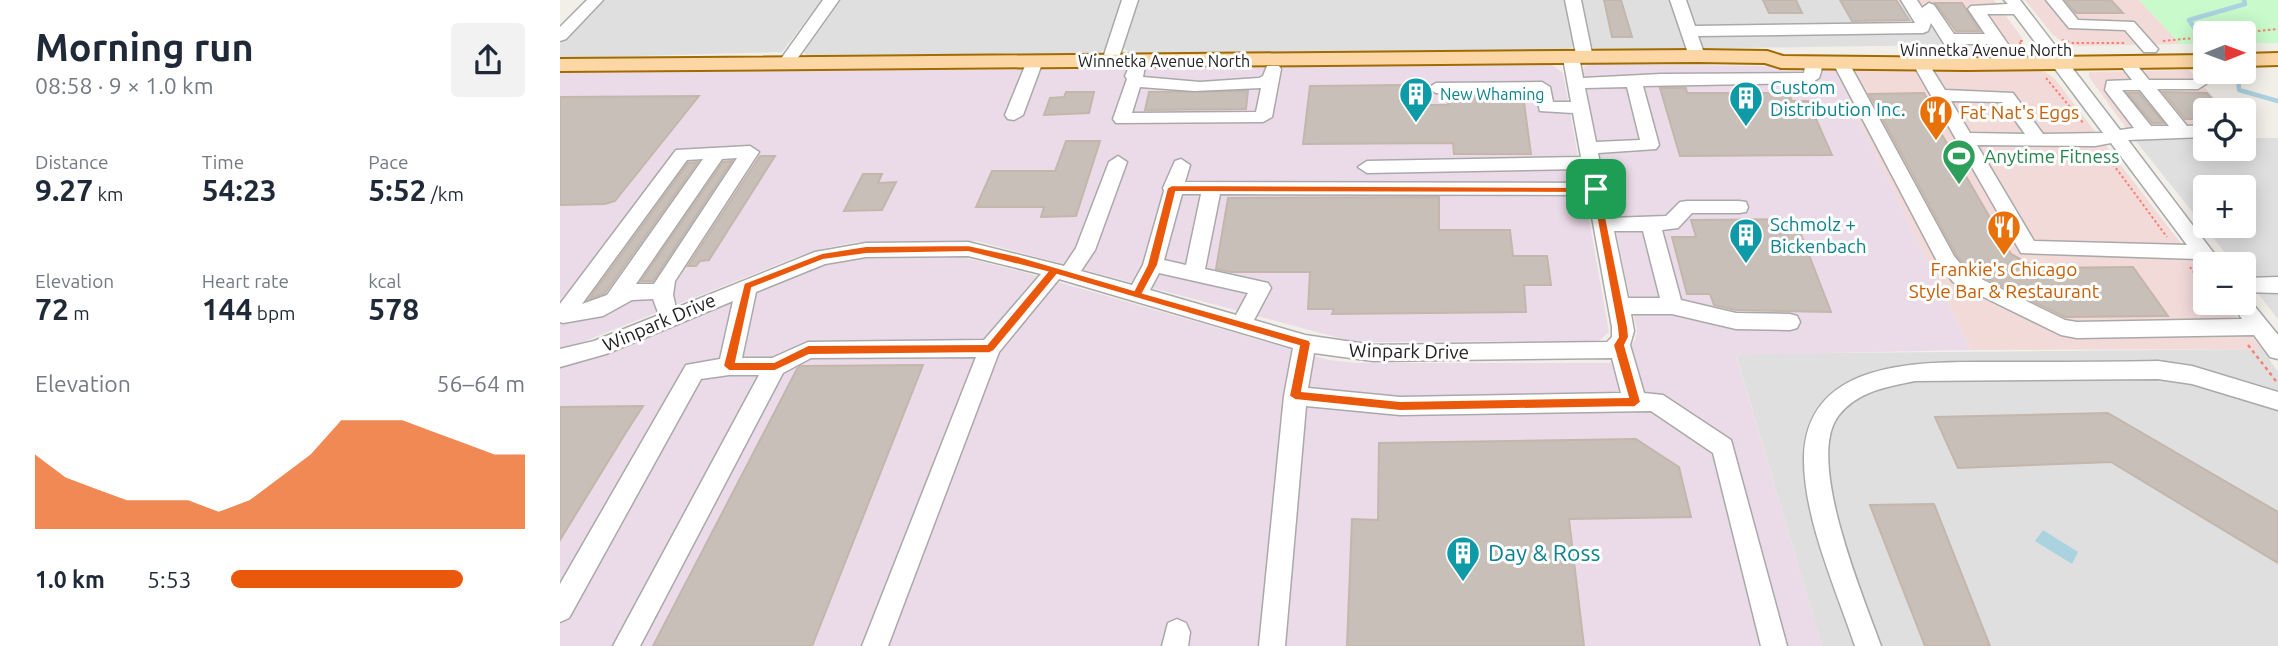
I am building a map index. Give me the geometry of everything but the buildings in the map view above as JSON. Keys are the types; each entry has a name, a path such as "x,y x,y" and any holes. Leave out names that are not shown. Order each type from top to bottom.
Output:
{"main road":[{"name":"Winnetka Avenue North","path":"1768,57 1775,51 2000,44 2054,57 2126,62 2193,61"},
{"path":"2256,48 2278,47"},
{"name":"Winnetka Avenue North","path":"560,65 1110,61 1136,70 1273,69 1697,56 1768,57 1780,62 1921,64 2193,48"},
{"path":"2256,60 2278,59"}],"street":[{"path":"560,36 595,0"},
{"path":"786,63 831,0"},
{"path":"1110,61 1130,0"},
{"path":"1573,0 1578,58 1576,83 1619,306 1624,337 1619,345 1635,402"},
{"path":"1678,0 1697,56"},
{"path":"1689,32 1923,28 1923,22 1909,0"},
{"path":"2054,0 2074,25 2129,25 2150,49"},
{"path":"2000,44 1976,9 2015,5 2054,57 2104,138 2202,252"},
{"path":"1929,8 1952,45"},
{"path":"1014,115 1035,61"},
{"path":"1576,83 1661,79 1811,78 1814,69 1812,62"},
{"path":"2126,62 2182,131"},
{"path":"1841,63 1947,261 1960,277 2060,327 2077,330 2259,327"},
{"path":"1921,64 2028,247 2193,256"},
{"path":"1273,69 1263,117 1122,119 1136,70 1158,85 1200,86 1261,83 1273,69"},
{"path":"1367,167 1590,155 1650,145 1634,82"},
{"path":"2146,132 2112,90 2113,85 2193,84"},
{"path":"1436,88 1542,87 1546,107 1581,108"},
{"path":"1938,95 2007,97 2038,140"},
{"path":"1963,139 2104,138 2146,132 2193,131"},
{"path":"662,291 629,292 596,310 563,315 682,154 750,152 665,280 661,295 670,317"},
{"path":"614,300 717,153"},
{"path":"875,646 990,348 1085,250 1118,162"},
{"path":"1137,295 1153,265 1172,188 1181,165"},
{"path":"1172,188 1596,189"},
{"path":"1194,274 1212,188"},
{"path":"1603,225 1671,223 1687,207 1739,206"},
{"path":"1651,223 1672,306"},
{"name":"Winpark Drive","path":"560,358 598,348 822,257 866,250 968,249 1061,273 1240,326 1339,350 1373,353 1601,352 1619,345"},
{"path":"1153,265 1261,288 1240,326"},
{"path":"2256,285 2278,285"},
{"path":"729,366 747,286"},
{"path":"1619,306 1672,306 1736,321 1790,322"},
{"path":"2250,315 2278,351"},
{"path":"1272,646 1295,396 1305,343"},
{"path":"560,609 694,372 729,366 775,367 808,350 990,348"},
{"path":"626,646 775,367"},
{"path":"1868,646 1819,499 1814,458 1819,425 1836,403 1858,387 1887,376 1916,372 2158,370 2192,375 2278,401"},
{"path":"1295,396 1400,406 1655,402 1723,447 1774,646"}],"path":[{"path":"2256,31 2278,29"},
{"path":"2073,43 2054,57 2104,138 2193,271"}],"shaded area":[{"path":"602,0 822,0 782,52 560,58 560,44"},
{"path":"838,0 1123,0 1106,48 1099,53 806,55 803,50"},
{"path":"1138,0 1565,0 1575,46 1564,51 1130,53 1123,47"},
{"path":"1579,0 1916,0 1944,45 1597,50 1588,44"},
{"path":"1916,0 1994,0 2023,39 2015,45 1944,45"},
{"path":"2025,0 2139,0 2180,44 2079,46 2064,43 2053,35"},
{"path":"1552,65 1563,73 1609,332 1599,341 1354,342 977,241 858,242 830,247 794,258 580,343 560,348 560,73"},
{"path":"1585,66 1833,67 1971,350 1736,355 1822,646 560,646 560,367 609,351 822,265 857,259 958,256 1023,272 1329,360 1356,363 1609,363 1626,353 1635,340 1637,330 1582,72"},
{"path":"1833,67 2032,68 2044,71 2055,79 2193,259 2193,315 2235,315 2262,349 1971,350"},
{"path":"2189,70 2193,74 2193,84 2202,84 2214,98 2193,98 2193,139 2135,140 2089,77 2089,72"},
{"path":"2256,138 2278,138 2278,319 2256,291 2256,252 2224,252 2213,238 2256,238 2256,175 2193,175 2193,213 2135,140 2193,139 2193,161 2256,161"},
{"path":"2262,349 2278,372 2278,646 1822,646 1736,354"}],"green space":[{"path":"2139,0 2278,0 2278,43 2256,43 2256,21 2193,21 2193,44 2180,44"}],"water":[{"path":"2043,530 2078,552 2072,564 2035,541"}],"waterway":[{"path":"2193,26 2189,20 2245,4 2244,0"},
{"path":"2239,84 2239,90 2278,101"}],"place":[{"name":"New Whaming","path":"1416,124"},
{"name":"Custom Distribution Inc.","path":"1746,128"},
{"name":"Fat Nat's Eggs","path":"1936,142"},
{"name":"Anytime Fitness","path":"1959,186"},
{"name":"Frankie's Chicago Style Bar & Restaurant","path":"2004,257"},
{"name":"Schmolz + Bickenbach","path":"1746,265"},
{"name":"Day & Ross","path":"1463,583"}],"route":[{"path":"1172,188 1596,189 1623,327 1624,337 1619,345 1635,402 1400,406 1295,396 1305,343 1240,326 1055,271 990,348 808,350 775,367 729,366 747,286 822,257 845,252 968,249 1018,260 1137,295 1153,265 1172,188"}]}
